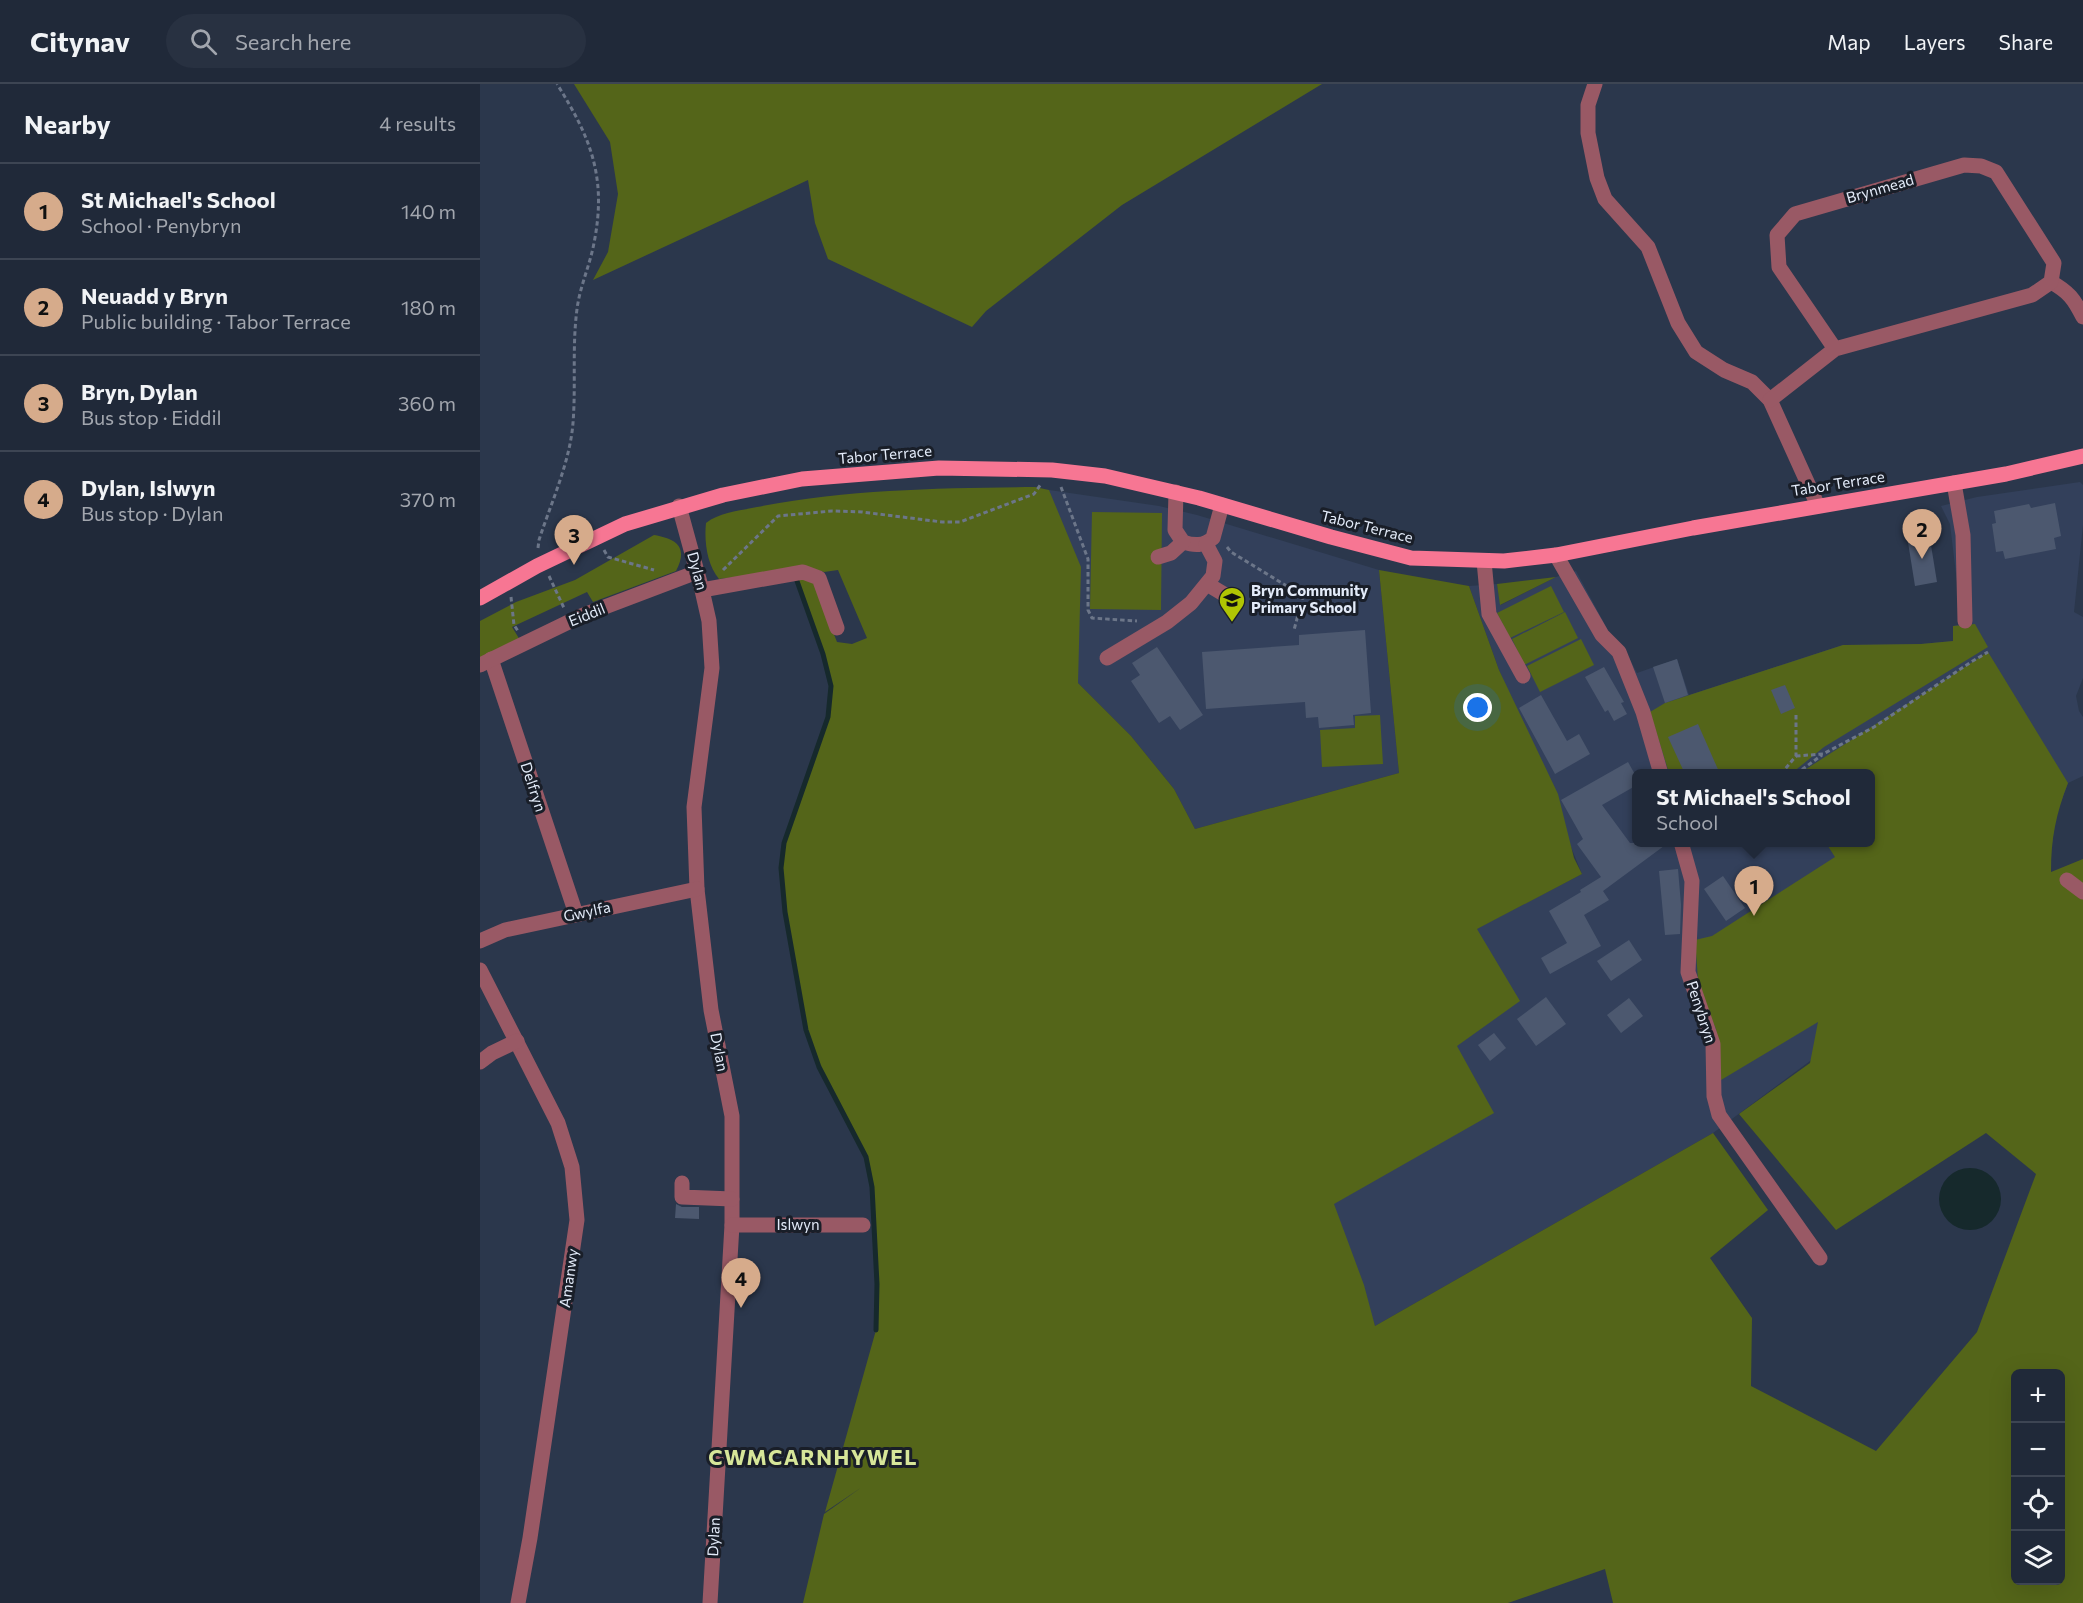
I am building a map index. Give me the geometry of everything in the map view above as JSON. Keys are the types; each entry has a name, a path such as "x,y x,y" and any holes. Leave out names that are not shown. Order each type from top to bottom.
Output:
{"main road":[{"name":"Tabor Terrace","path":"480,598 540,565 625,524 723,495 802,479 939,468 1054,471 1106,476 1176,492 1411,558 1504,561 1556,555 1693,528 2006,474 2083,456"}],"street":[{"path":"1595,84 1588,105 1588,133 1605,199 1648,247 1678,323 1696,352 1724,370 1752,382 1770,400 1818,506"},
{"name":"Brynmead","path":"1835,350 1779,267 1777,236 1795,214 1964,165 1980,166 1996,172 2054,263 2051,282"},
{"path":"1770,400 1835,350 2032,295 2051,282 2064,289 2073,298 2083,317"},
{"path":"1954,483 1963,535 1965,621"},
{"path":"1176,492 1175,530 1183,542 1194,546 1206,544 1213,538 1222,505"},
{"name":"Dylan","path":"679,507 698,572 709,621 712,668 694,807 697,889 711,1010 732,1116 732,1225 710,1603"},
{"path":"1158,557 1171,553 1183,542"},
{"path":"1107,658 1157,628 1191,603 1213,576 1215,561 1206,544"},
{"path":"1556,555 1602,635 1619,652 1642,712 1659,769"},
{"path":"1484,561 1489,614 1523,676"},
{"name":"Eiddil","path":"485,662 571,621 698,572"},
{"path":"702,590 803,572 819,578 837,628"},
{"path":"1207,584 1227,596"},
{"name":"Delfryn","path":"485,662 576,914"},
{"name":"Penybryn","path":"1682,847 1692,881 1688,972 1713,1044 1714,1096 1719,1115 1820,1258"},
{"path":"2067,880 2083,892"},
{"name":"Gwylfa","path":"480,941 505,930 697,889"},
{"name":"Amanwy","path":"480,970 558,1123 572,1167 577,1220 519,1603"},
{"path":"480,1062 492,1053 517,1041"},
{"path":"682,1183 682,1197 732,1199"},
{"name":"Islwyn","path":"732,1225 862,1225"}],"path":[{"path":"557,84 576,114 595,160 599,200 595,243 577,307 573,351 573,424 565,462 538,540 540,565 571,621"},
{"path":"702,590 778,516 832,511 960,522 1034,494 1054,471 1088,559 1088,610 1092,618 1150,622 1157,628"},
{"path":"597,538 608,557 657,571 671,582"},
{"path":"1227,547 1231,552 1303,596 1294,630"},
{"path":"505,584 512,601 514,625 525,643"},
{"path":"1803,769 1823,754 1874,728 1988,652"},
{"path":"1785,769 1796,756 1796,715"},
{"path":"1796,756 1823,754"}],"shaded area":[{"path":"2080,482 2083,485 2083,525 2074,612 2083,617 2083,678 2076,696 2079,711 2083,717 2083,776 2068,783 2056,815 2051,851 2051,882 1713,1133 1375,1326 1327,1185 1285,1028 1582,874 1499,670 1469,586 1497,584 1501,605 1556,577 1576,571 1609,632 1626,652 1637,673 1677,659 1689,695 1843,645 1921,644 1953,641 1953,626 1962,624 1950,524 1941,506 1977,497"},
{"name":"Bryn Community Primary School","path":"1049,490 1159,506 1197,515 1379,570 1399,773 1195,829 1174,789 1131,736 1078,683"},
{"path":"1970,1168 1992,1177 2001,1199 1992,1221 1970,1230 1948,1221 1939,1199 1948,1177"}],"green space":[{"path":"574,84 1322,84 1122,205 986,311 972,327 828,259 815,223 808,180 593,280 608,252 618,194 610,142"},
{"path":"1035,487 1049,490 1081,567 1078,683 1131,736 1174,789 1195,829 1399,773 1379,570 1469,586 1499,670 1558,794 1574,858 1582,874 1477,929 1520,1001 1457,1046 1494,1113 1334,1204 1364,1285 1375,1326 1713,1133 1768,1210 1710,1258 1752,1318 1751,1386 1876,1451 1977,1332 2036,1174 1986,1133 1836,1230 1739,1114 1810,1063 1818,1022 1721,1080 1716,1029 1699,992 1695,940 1712,936 1835,857 1829,847 1875,847 1875,769 1806,769 1988,652 2068,783 2055,826 2051,872 2083,859 2083,1603 1613,1603 1605,1569 1508,1603 803,1603 824,1514 862,1487 825,1512 876,1330 877,1284 872,1187 866,1157 819,1067 806,1030 785,912 781,868 784,843 828,717 831,686 823,653 796,578 813,581 837,642 852,644 867,638 838,570 824,572 799,569 719,579 707,552 706,523 730,512 791,501 895,491"},
{"path":"1092,512 1162,513 1161,610 1090,609"},
{"path":"654,535 669,539 678,546 681,556 676,571 593,602 587,592 512,627 520,640 480,660 480,621 516,602 575,580"},
{"path":"1556,577 1500,605 1497,584"},
{"path":"1551,586 1564,612 1510,638 1497,613"},
{"path":"1565,612 1578,638 1524,665 1512,639"},
{"path":"1975,624 1988,647 1824,747 1797,769 1668,769 1650,712 1665,703 1843,645 1921,644 1953,641 1953,626"},
{"path":"1581,639 1594,665 1540,692 1527,666"},
{"path":"1380,715 1383,764 1322,767 1320,730 1355,728 1355,716"}],"building":[{"path":"2055,503 2061,536 2054,538 2056,549 2005,559 2003,551 1996,552 1992,524 1996,523 1994,511 2029,504 2031,508"},
{"path":"1929,533 1937,582 1915,586 1907,536"},
{"path":"1365,630 1371,713 1353,715 1354,725 1319,728 1318,717 1306,718 1305,702 1206,709 1202,652 1299,645 1299,635"},
{"path":"1157,647 1203,715 1180,730 1170,716 1159,723 1131,681 1140,675 1132,663"},
{"path":"1677,659 1688,695 1665,703 1653,667"},
{"path":"1604,667 1624,702 1621,703 1627,714 1614,721 1608,710 1605,712 1585,677"},
{"path":"1785,685 1795,708 1781,714 1771,690"},
{"path":"1541,695 1567,741 1579,734 1590,754 1555,774 1519,708"},
{"path":"1698,724 1718,769 1683,769 1668,737"},
{"path":"1628,762 1632,769 1632,788 1602,805 1632,843 1632,847 1663,847 1603,891 1609,900 1584,915 1601,946 1550,974 1541,958 1567,943 1549,911 1601,877 1577,844 1583,839 1561,800"},
{"path":"1678,869 1681,905 1680,934 1665,935 1659,871"},
{"path":"1723,876 1745,908 1726,921 1704,889"},
{"path":"1629,940 1642,960 1611,981 1597,961"},
{"path":"1546,997 1566,1024 1536,1046 1517,1019"},
{"path":"1629,998 1643,1016 1621,1033 1607,1015"},
{"path":"1494,1033 1506,1048 1490,1061 1478,1045"},
{"path":"676,1204 682,1207 699,1207 699,1219 675,1218"}],"waterway":[{"path":"797,581 823,654 831,686 828,717 784,843 781,868 785,912 806,1030 819,1067 866,1157 872,1187 877,1284 876,1330"}],"place":[{"name":"Neuadd y Bryn","path":"1922,559"},
{"name":"Bryn, Dylan","path":"574,565"},
{"name":"Bryn Community Primary School","path":"1232,623"},
{"name":"St Michael's School","path":"1754,916"},
{"name":"Dylan, Islwyn","path":"741,1308"}],"district":[{"name":"CWMCARNHYWEL","path":"813,1458"}]}
